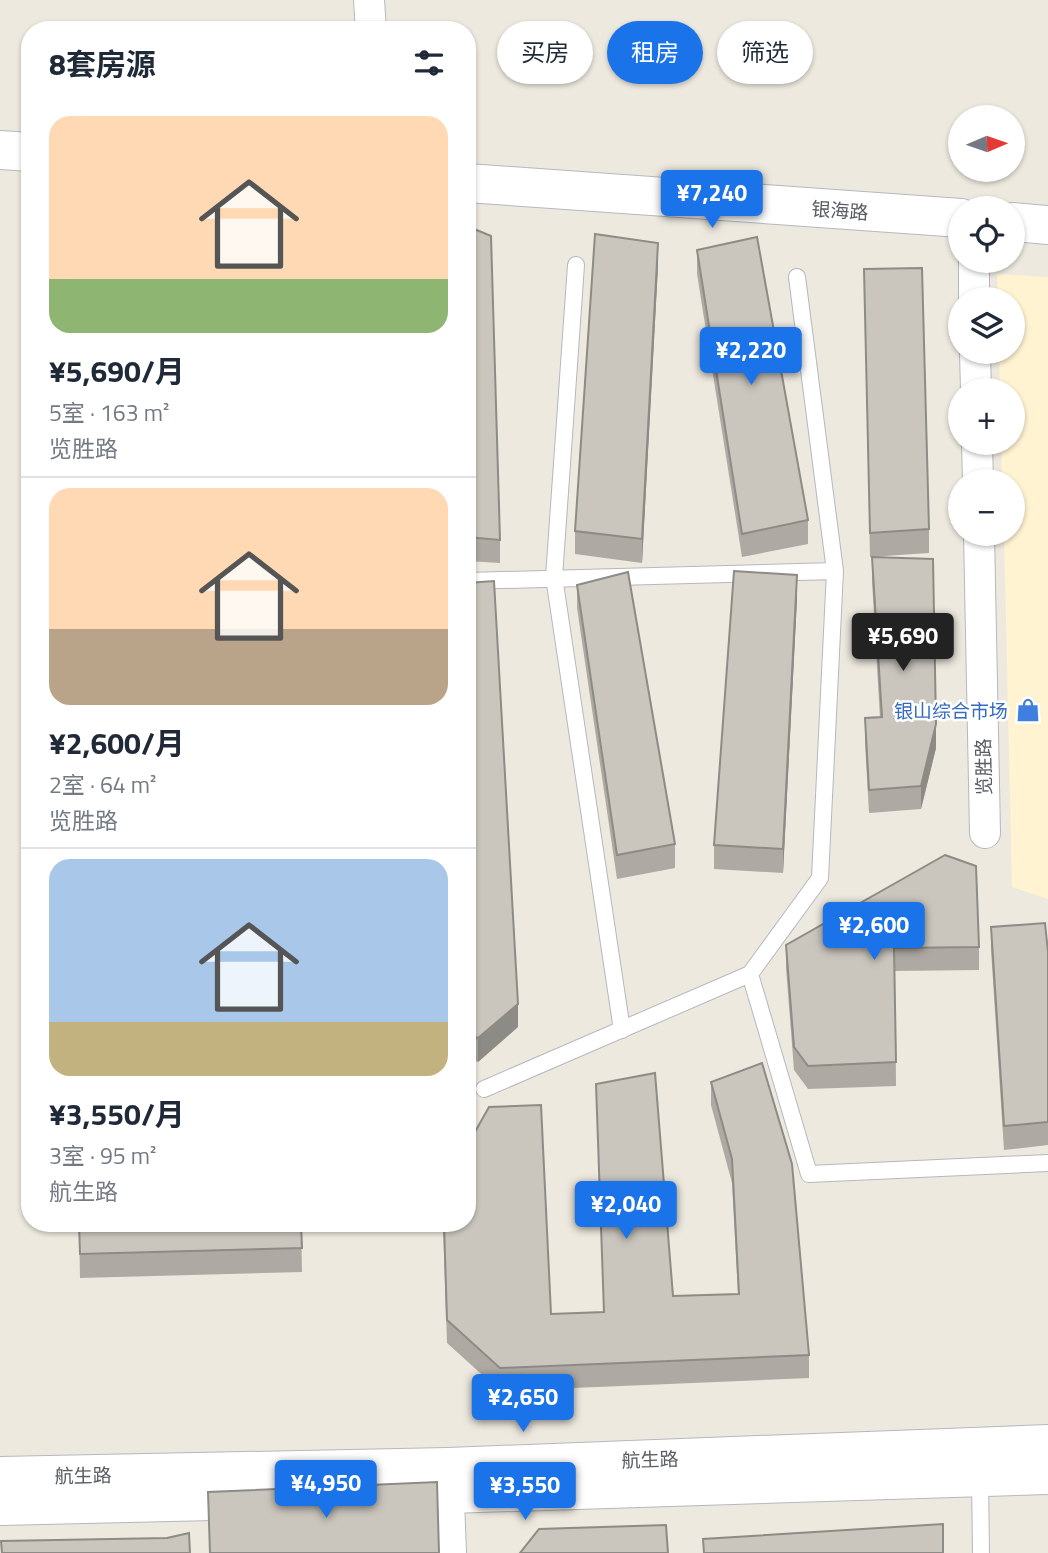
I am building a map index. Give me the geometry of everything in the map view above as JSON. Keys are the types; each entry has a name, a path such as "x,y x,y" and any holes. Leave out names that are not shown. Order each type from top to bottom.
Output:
{"street":[{"path":"369,0 370,21"},
{"path":"0,149 21,151"},
{"name":"银海路","path":"476,184 948,217"},
{"path":"1025,223 1048,225"},
{"name":"览胜路","path":"979,546 985,833"},
{"name":"航生路","path":"0,1476 448,1481 979,1462 1048,1444"},
{"path":"979,1462 1048,1475"},
{"path":"0,1506 448,1481 451,1553"}],"lane":[{"path":"576,265 554,577 622,1030"},
{"path":"484,1089 750,974 820,878 835,571 797,277"},
{"path":"476,581 835,571"},
{"path":"750,974 809,1174 1048,1163"},
{"path":"979,1462 981,1553"}],"shaded area":[{"name":"银山综合市场","path":"997,274 1048,277 1048,899 1012,887 1004,546 1025,546 1025,469 1002,469 1001,455 1025,455 1025,378 1000,378 999,364 1025,364 1025,287 998,287"}],"building":[{"path":"476,230 491,236 500,540 476,538"},
{"path":"595,234 658,243 642,539 575,531"},
{"path":"757,237 808,520 742,534 697,250"},
{"path":"922,268 929,529 870,533 864,269"},
{"path":"872,557 933,559 936,724 921,786 869,790 865,718 882,717"},
{"path":"734,571 797,575 783,849 714,845"},
{"path":"628,572 675,844 617,855 577,585"},
{"path":"494,581 518,1004 478,1038 476,1037 476,582"},
{"path":"945,855 976,866 979,947 894,948 896,1062 808,1066 794,1047 786,945"},
{"path":"1045,923 1048,952 1048,1122 1004,1126 991,927"},
{"path":"762,1063 792,1164 809,1355 500,1368 447,1320 444,1232 476,1232 476,1130 489,1107 541,1105 551,1314 604,1312 596,1084 655,1073 673,1296 739,1294 732,1159 711,1082"},
{"path":"79,1232 301,1232 302,1248 80,1254"},
{"path":"437,1482 439,1553 210,1553 208,1492"},
{"path":"943,1524 943,1553 704,1553 703,1539"},
{"path":"666,1525 668,1553 520,1553 539,1529"},
{"path":"189,1533 190,1553 2,1553 1,1541 167,1538"}],"place":[{"name":"银山综合市场","path":"1028,710"}]}
